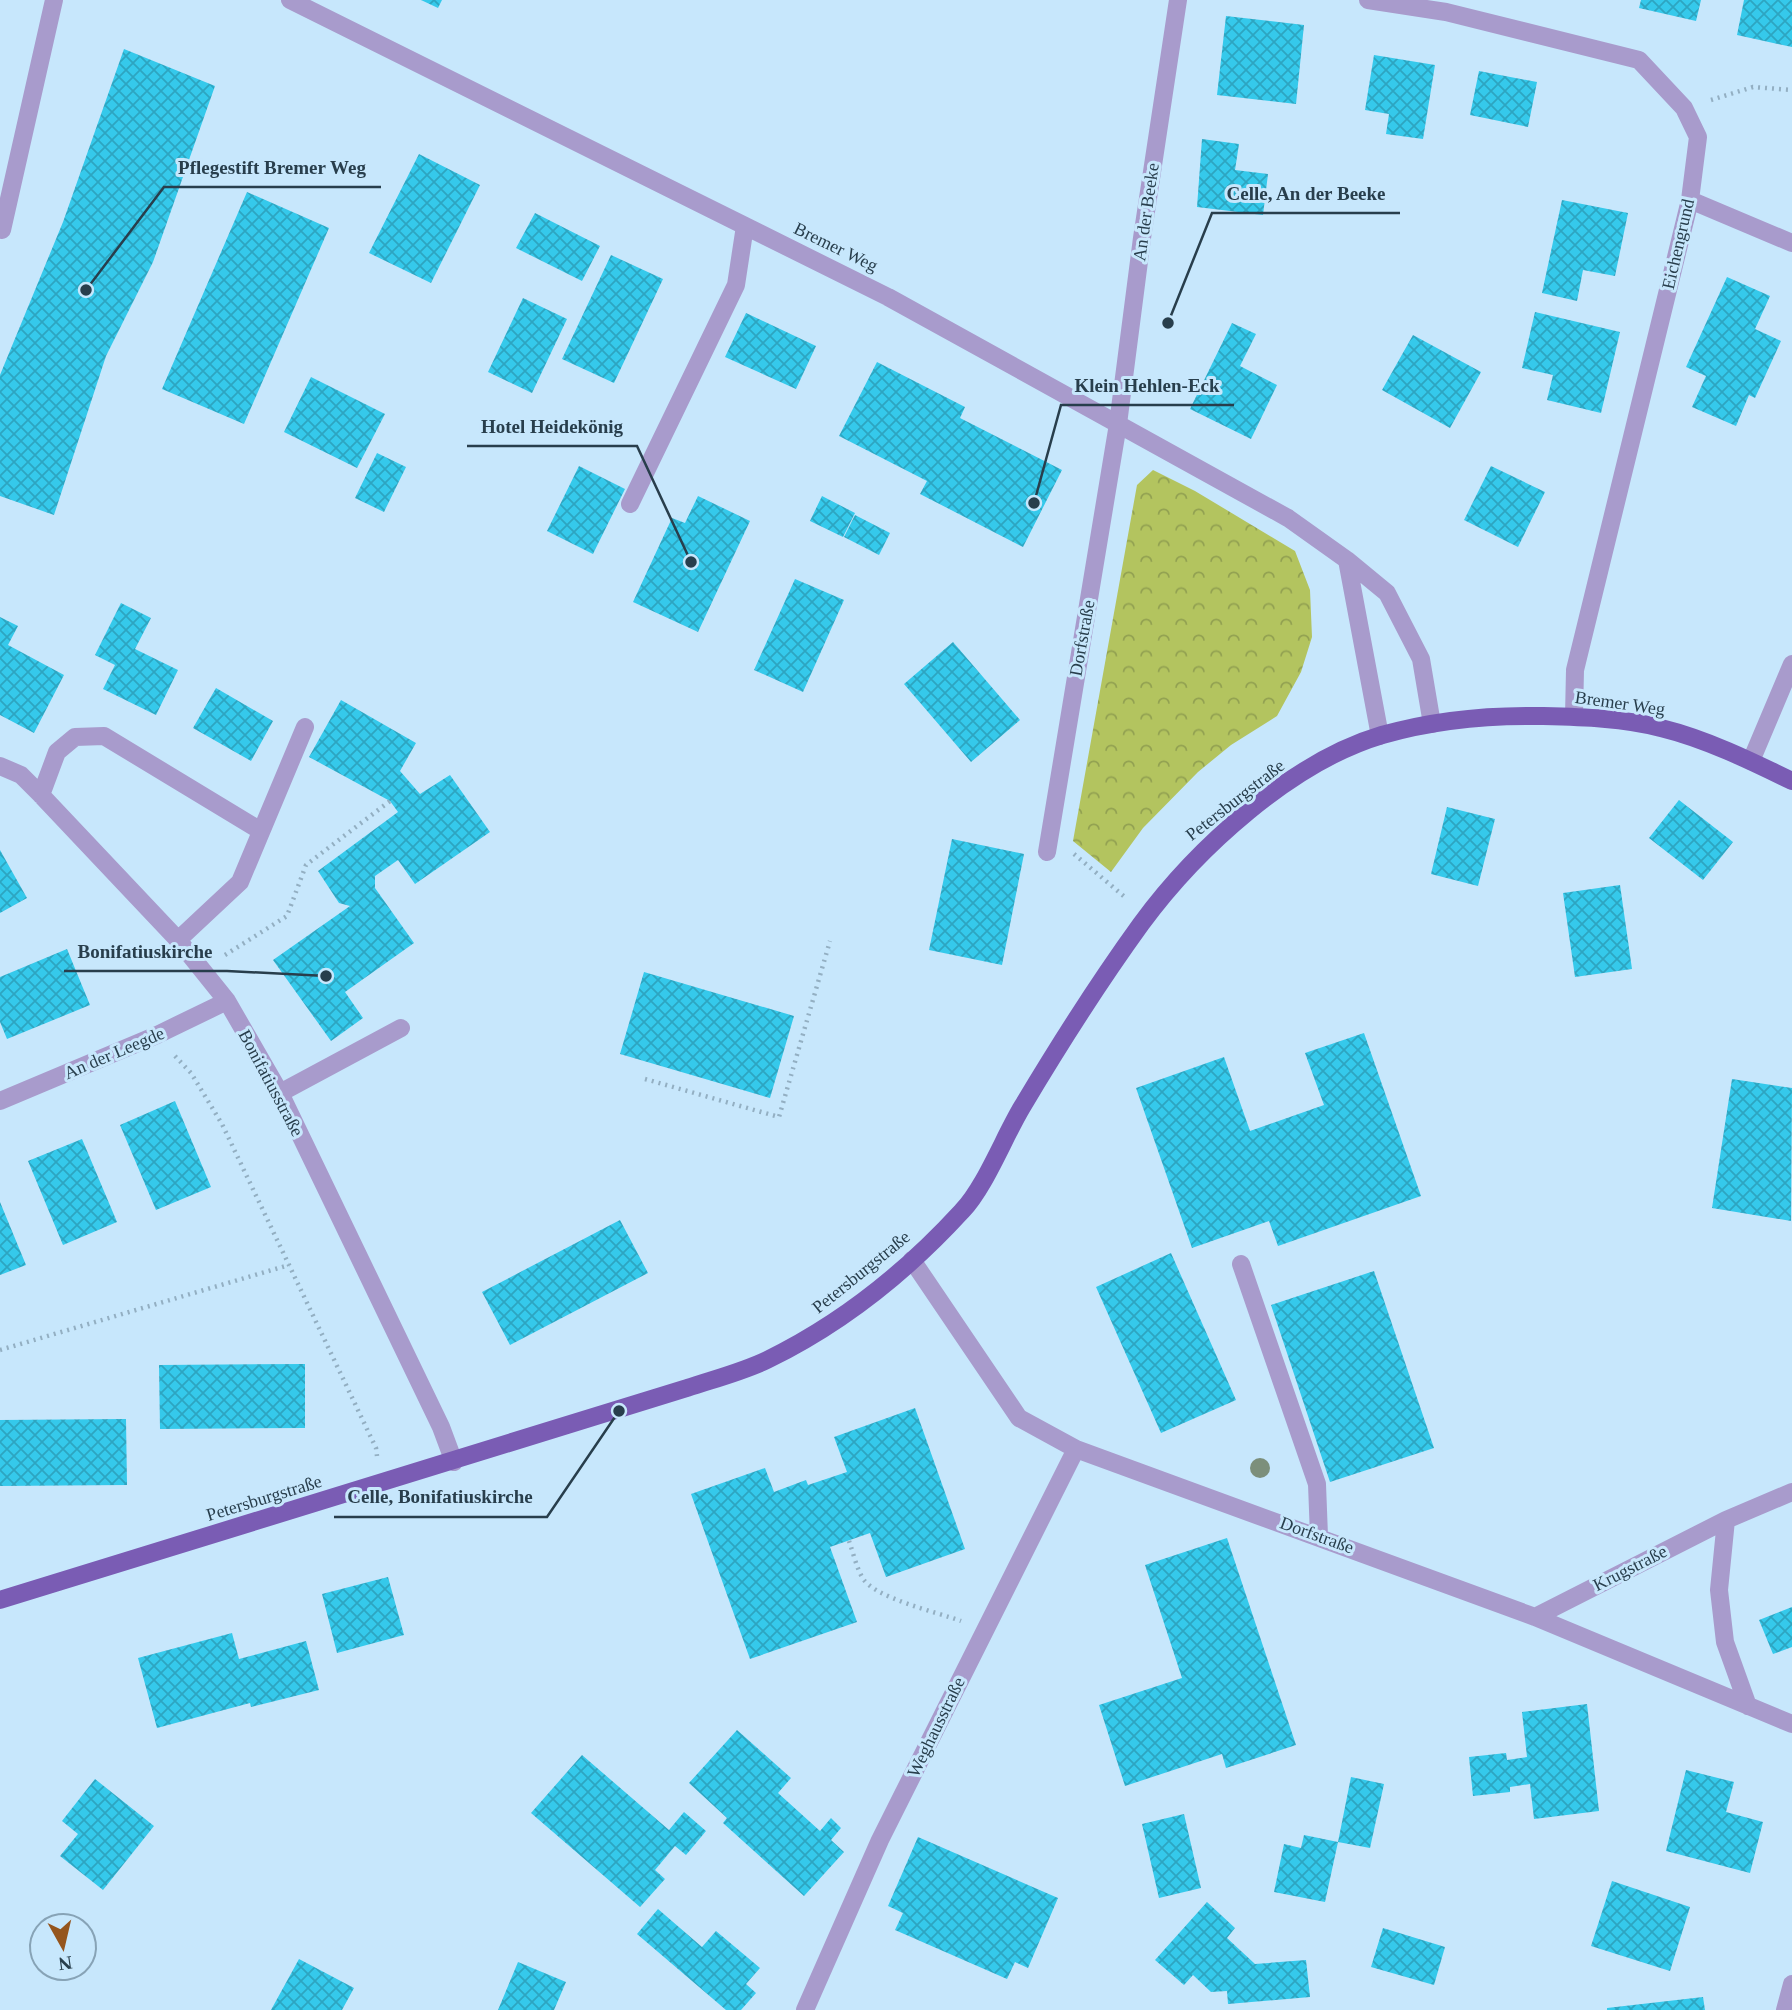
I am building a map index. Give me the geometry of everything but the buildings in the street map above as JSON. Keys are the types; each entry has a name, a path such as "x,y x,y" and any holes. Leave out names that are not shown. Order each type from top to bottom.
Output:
{"main road":[{"name":"Bremer Weg","path":"1380,736 1432,724 1499,715 1574,716 1661,728 1751,761 1792,781"},
{"name":"Petersburgstraße","path":"0,1600 454,1462 764,1361 829,1327 912,1260 966,1208 1022,1107 1147,916 1198,854 1267,798 1335,754 1380,736"}],"street":[{"path":"2,230 54,0"},
{"name":"Bremer Weg","path":"290,0 888,297 1288,518 1347,560 1387,593 1420,659 1432,724"},
{"name":"An der Beeke","path":"1118,424 1142,238 1178,0"},
{"name":"Eichengrund","path":"1368,0 1446,12 1639,60 1684,108 1698,136 1690,200 1575,670 1574,716"},
{"path":"1690,200 1792,243"},
{"path":"630,504 736,285 745,226"},
{"name":"Dorfstraße","path":"1046,852 1118,424"},
{"path":"1347,560 1380,736"},
{"path":"1751,761 1792,664"},
{"path":"178,940 240,882 305,727"},
{"path":"41,795 58,752 75,737 104,736 261,831"},
{"name":"Bonifatiusstraße","path":"0,766 21,775 41,795 178,940 227,1001 280,1093 441,1427 454,1462"},
{"name":"An der Leegde","path":"0,1101 157,1035 227,1001"},
{"path":"280,1093 401,1028"},
{"name":"Dorfstraße","path":"912,1260 1019,1418 1076,1449 1535,1617 1792,1724"},
{"path":"1241,1264 1317,1484 1319,1536"},
{"name":"Weghausstraße","path":"805,2010 880,1840 1076,1449"},
{"name":"Krugstraße","path":"1535,1617 1726,1520 1792,1492"},
{"path":"1726,1520 1719,1590 1725,1642 1748,1706"},
{"path":"1786,2010 1792,1984"}],"path":[{"path":"1684,108 1753,87 1792,90"},
{"path":"202,970 288,916 306,865 390,801"},
{"path":"1049,833 1147,916"},
{"path":"645,1079 779,1117 830,941"},
{"path":"157,1035 191,1073 222,1124 376,1448 380,1485"},
{"path":"0,1350 289,1265"},
{"path":"849,1541 862,1579 872,1587 889,1597 985,1629"}],"green space":[{"path":"1153,470 1195,491 1295,551 1310,590 1312,637 1301,672 1277,716 1231,745 1198,772 1143,828 1111,872 1073,841 1137,485"}],"place":[{"name":"Pflegestift Bremer Weg","path":"86,290"},
{"name":"Celle, An der Beeke","path":"1168,323"},
{"name":"Klein Hehlen-Eck","path":"1034,503"},
{"name":"Hotel Heidekönig","path":"691,562"},
{"name":"Bonifatiuskirche","path":"326,976"},
{"name":"Celle, Bonifatiuskirche","path":"619,1411"}]}
